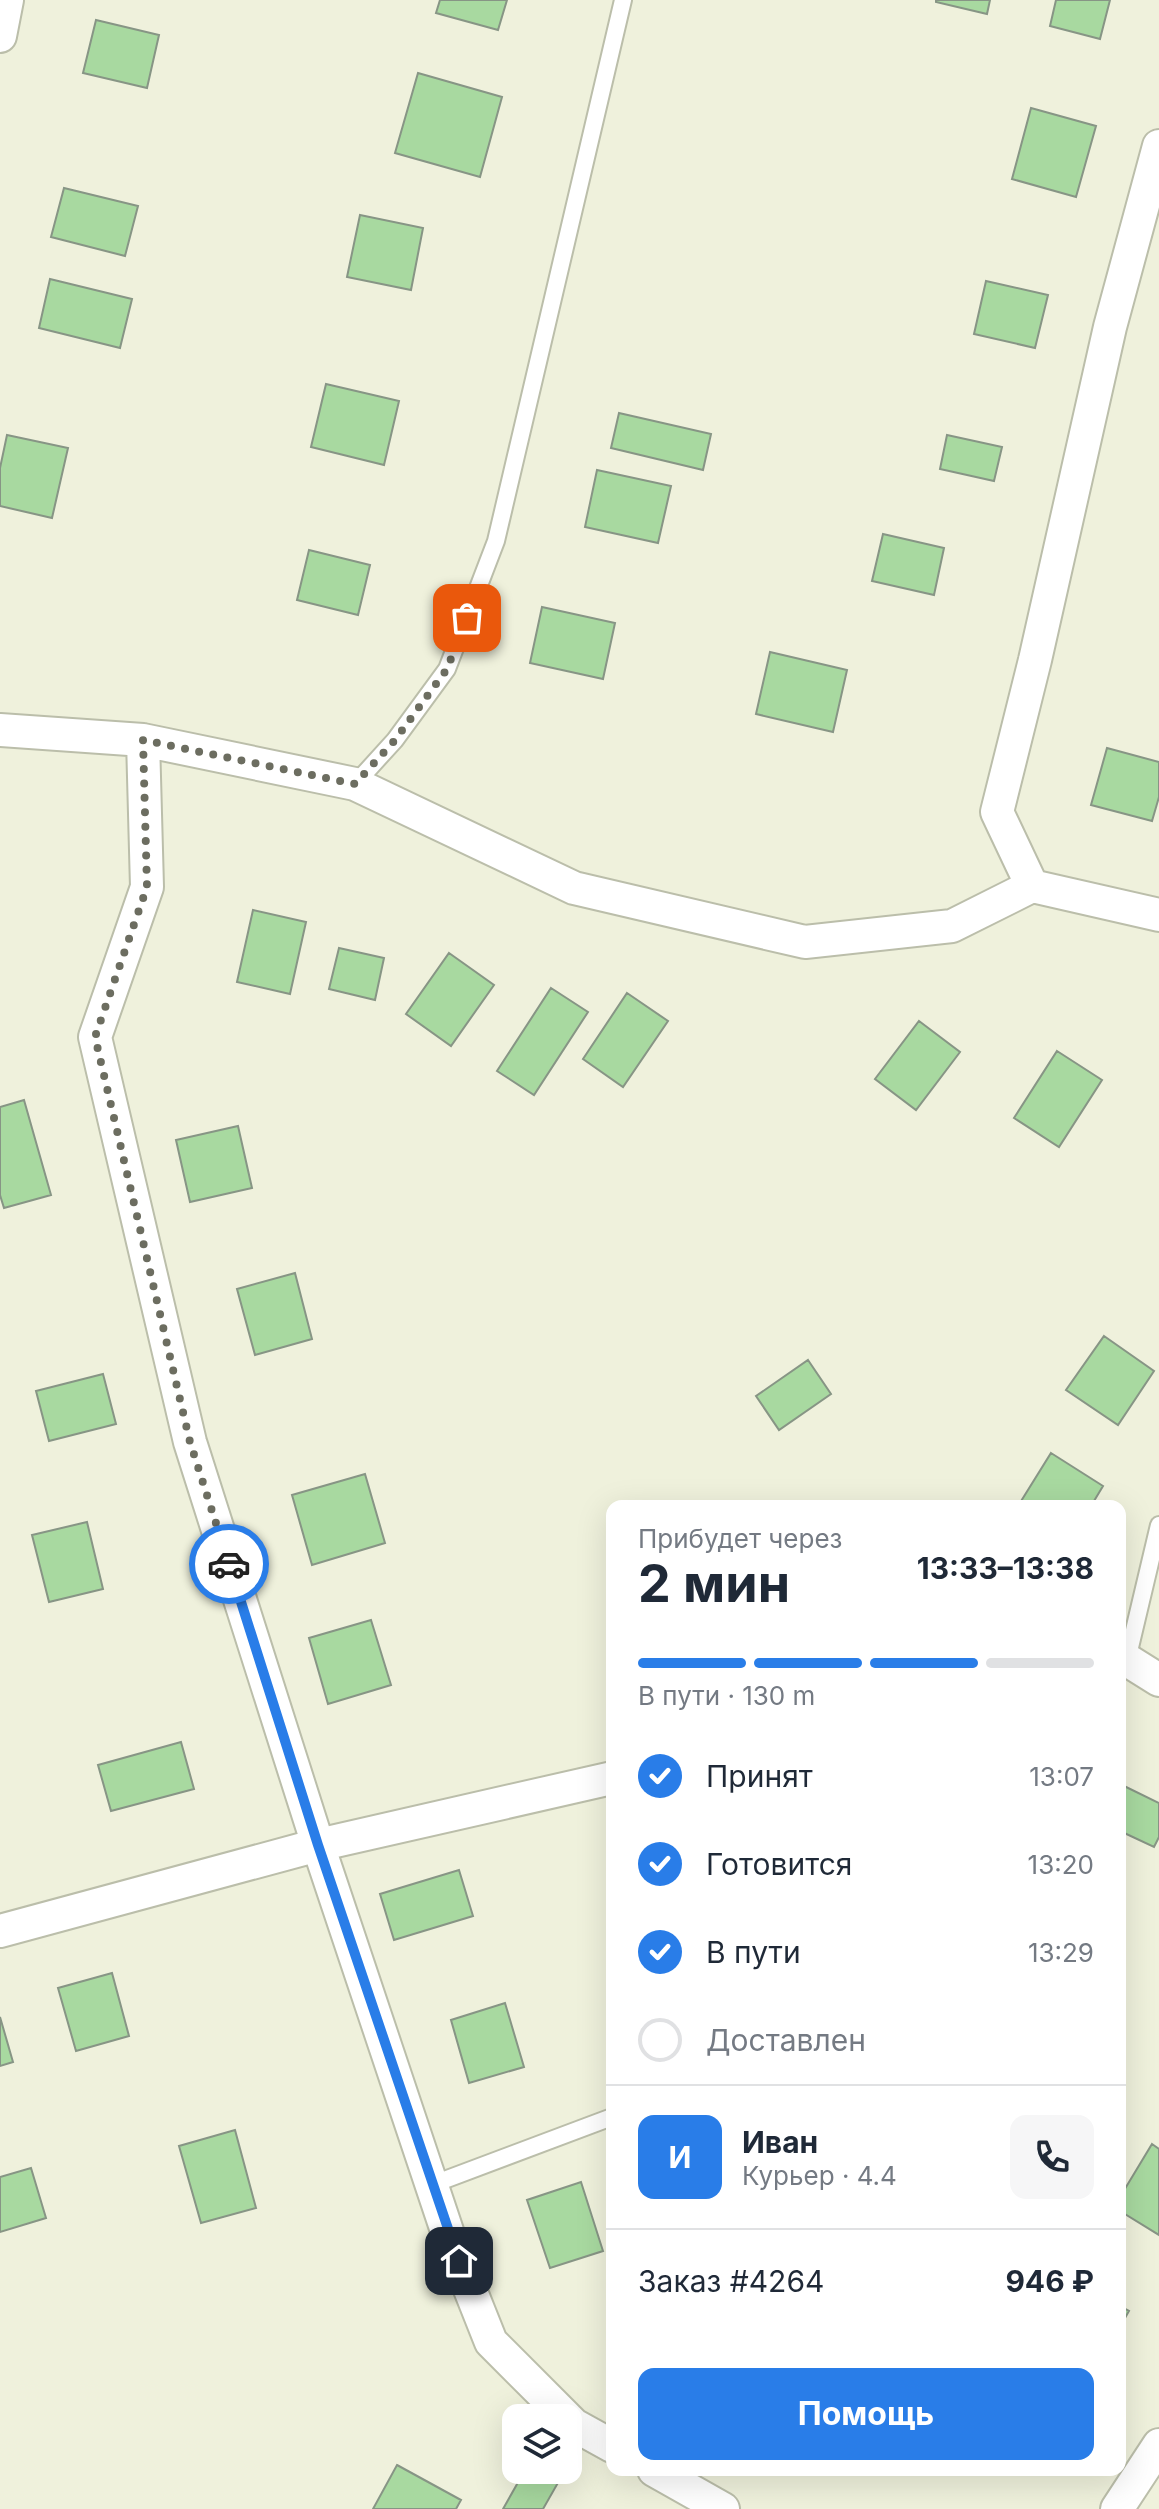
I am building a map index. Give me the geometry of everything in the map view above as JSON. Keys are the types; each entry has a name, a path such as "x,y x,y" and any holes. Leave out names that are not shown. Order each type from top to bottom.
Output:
{"street":[{"path":"0,36 7,0"},
{"path":"1032,886 997,812 1035,660 1110,327 1159,146"},
{"path":"0,730 143,740 355,784 574,888 805,942 952,926 1032,886 1159,915"},
{"path":"143,740 147,887 95,1037 190,1442 318,1845 431,2185 491,2342 554,2404"},
{"path":"1126,1662 1159,1680"},
{"path":"0,1931 318,1845 606,1779"},
{"path":"582,2429 606,2443"},
{"path":"1117,2509 1159,2445"},
{"path":"665,2476 723,2509"}],"lane":[{"path":"355,784 395,740 447,669 496,541 623,0"},
{"path":"1126,1653 1159,1525"},
{"path":"431,2185 606,2119"}],"building":[{"path":"440,0 507,0 498,30 436,13"},
{"path":"936,0 990,0 987,14"},
{"path":"1056,0 1110,0 1100,39 1050,26"},
{"path":"96,20 159,35 147,88 83,73"},
{"path":"418,73 502,97 480,177 395,153"},
{"path":"1031,108 1096,126 1076,197 1012,179"},
{"path":"64,188 138,206 125,256 51,237"},
{"path":"360,215 423,228 411,290 347,277"},
{"path":"50,279 132,299 120,348 39,328"},
{"path":"986,281 1048,295 1035,348 974,334"},
{"path":"326,384 399,401 384,465 311,447"},
{"path":"619,413 711,434 703,470 611,448"},
{"path":"7,435 68,448 52,518 0,506 0,468"},
{"path":"947,435 1002,447 994,481 940,469"},
{"path":"597,470 671,486 658,543 585,527"},
{"path":"883,534 944,548 934,595 872,581"},
{"path":"309,550 370,565 358,615 297,600"},
{"path":"542,607 615,623 603,679 530,663"},
{"path":"770,652 847,670 833,732 756,714"},
{"path":"1107,748 1159,762 1159,797 1152,821 1091,805"},
{"path":"253,910 306,922 290,994 237,982"},
{"path":"339,948 384,958 375,1000 329,989"},
{"path":"449,953 494,985 451,1046 406,1014"},
{"path":"551,988 588,1012 534,1095 497,1071"},
{"path":"627,993 668,1021 623,1087 583,1059"},
{"path":"919,1021 960,1052 916,1110 875,1079"},
{"path":"1057,1051 1102,1080 1059,1147 1014,1118"},
{"path":"24,1100 51,1195 4,1208 0,1195 0,1107"},
{"path":"238,1126 252,1188 190,1202 176,1140"},
{"path":"295,1273 312,1339 255,1355 237,1289"},
{"path":"1104,1336 1154,1371 1118,1425 1066,1390"},
{"path":"808,1360 831,1394 779,1430 756,1396"},
{"path":"103,1374 116,1424 49,1441 36,1391"},
{"path":"1051,1453 1103,1486 1095,1500 1022,1500"},
{"path":"365,1474 385,1543 312,1565 292,1495"},
{"path":"87,1522 103,1589 49,1602 32,1535"},
{"path":"371,1620 391,1685 328,1704 309,1638"},
{"path":"181,1742 194,1789 111,1811 98,1765"},
{"path":"1126,1787 1159,1803 1159,1837 1154,1847 1126,1834"},
{"path":"459,1870 473,1916 394,1940 380,1894"},
{"path":"112,1973 129,2036 76,2051 58,1988"},
{"path":"505,2003 524,2067 469,2083 451,2020"},
{"path":"0,2017 13,2062 0,2066"},
{"path":"235,2130 256,2208 201,2223 179,2146"},
{"path":"1152,2144 1159,2149 1159,2235 1126,2215 1126,2187"},
{"path":"31,2168 46,2218 0,2232 0,2177"},
{"path":"581,2182 603,2251 550,2268 527,2200"},
{"path":"397,2465 461,2500 456,2509 373,2509"},
{"path":"517,2484 557,2484 543,2509 503,2509"}],"way so far":[{"path":"229,1564 190,1442 95,1037 147,887 143,740 355,784 395,740 447,669 467,618"}],"route":[{"path":"229,1564 318,1845 459,2261"}]}
